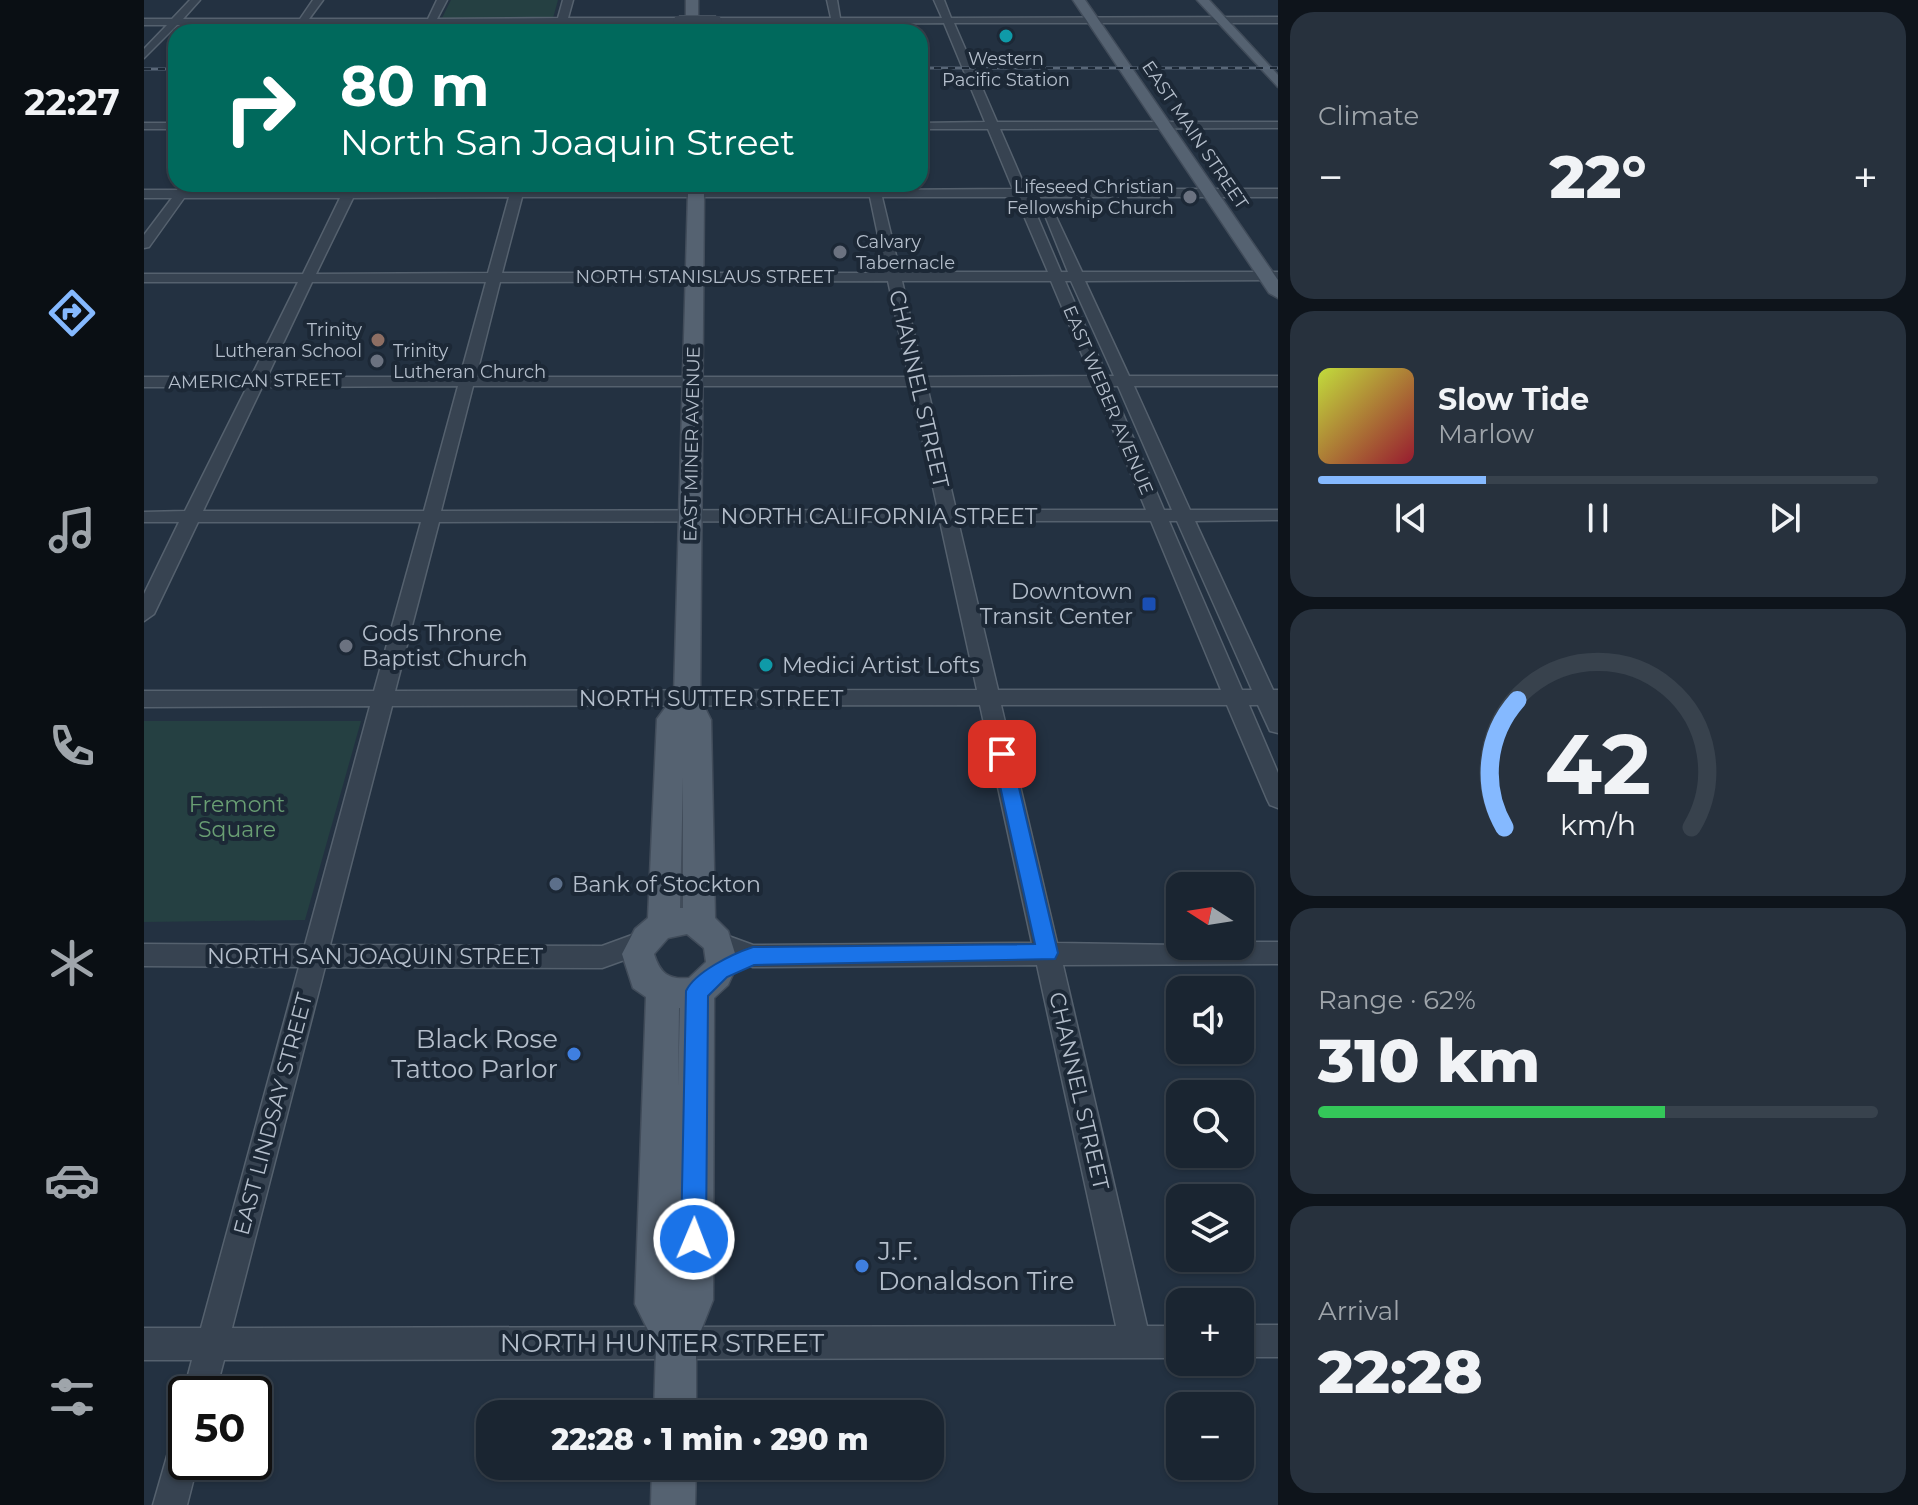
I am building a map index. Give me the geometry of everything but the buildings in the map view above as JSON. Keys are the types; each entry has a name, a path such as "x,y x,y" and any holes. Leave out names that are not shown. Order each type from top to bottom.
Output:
{"main road":[{"path":"692,0 692,24"},
{"path":"705,0 705,24"},
{"name":"EAST MAIN STREET","path":"1079,0 1211,193 1272,276 1278,293"},
{"path":"1203,0 1278,83"},
{"name":"EAST MINER AVENUE","path":"675,1400 676,1343 654,1299 681,957 698,868 697,720 687,698 696,192"},
{"name":"EAST MINER AVENUE","path":"681,957 672,818 671,719 687,698"},
{"path":"672,818 684,853 698,868"},
{"path":"673,1505 674,1480"}],"street":[{"path":"175,22 195,0"},
{"path":"302,22 318,0"},
{"path":"431,22 442,0"},
{"path":"562,24 568,0"},
{"path":"832,0 837,24"},
{"name":"EAST WEBER AVENUE","path":"939,0 1278,799"},
{"path":"881,24 947,21 960,15 1093,21 1278,20"},
{"path":"960,15 971,40"},
{"path":"620,24 716,21 789,24"},
{"path":"144,22 483,24"},
{"path":"144,55 168,29"},
{"path":"1002,111 1015,139"},
{"path":"928,126 1278,125"},
{"path":"144,126 168,126"},
{"name":"EAST WEBER AVENUE","path":"1033,180 1184,515 1272,697 1278,725"},
{"path":"928,190 1278,193"},
{"path":"144,194 168,191"},
{"path":"144,244 182,192"},
{"path":"144,614 350,192"},
{"name":"EAST LINDSAY STREET","path":"204,1376 517,192"},
{"name":"CHANNEL STREET","path":"875,192 1135,1342"},
{"name":"NORTH STANISLAUS STREET","path":"144,278 1272,276"},
{"name":"AMERICAN STREET","path":"144,382 1278,381"},
{"name":"NORTH CALIFORNIA STREET","path":"144,517 1278,515"},
{"name":"NORTH SUTTER STREET","path":"144,699 1272,697"},
{"path":"681,957 1278,953"},
{"name":"NORTH SAN JOAQUIN STREET","path":"144,955 681,957"},
{"path":"1254,1341 1278,1341"},
{"name":"NORTH HUNTER STREET","path":"144,1344 1166,1342"},
{"path":"170,1505 177,1480"}],"green space":[{"path":"451,0 558,0 553,18 442,18"},
{"name":"Fremont Square","path":"144,721 361,721 305,920 144,922"}],"railway":[{"path":"928,68 1278,68"},
{"path":"144,69 168,69"}],"place":[{"name":"Western Pacific Station","path":"1006,36"},
{"name":"Lifeseed Christian Fellowship Church","path":"1190,197"},
{"name":"Calvary Tabernacle","path":"840,252"},
{"name":"Trinity Lutheran School","path":"378,340"},
{"name":"Trinity Lutheran Church","path":"377,361"},
{"name":"Downtown Transit Center","path":"1149,604"},
{"name":"Gods Throne Baptist Church","path":"346,646"},
{"name":"Medici Artist Lofts","path":"766,665"},
{"name":"Bank of Stockton","path":"556,884"},
{"name":"Black Rose Tattoo Parlor","path":"574,1054"},
{"name":"J.F. Donaldson Tire","path":"862,1266"}],"route":[{"path":"694,1239 697,991 709,984 719,971 753,956 1048,953 1002,754"}]}
